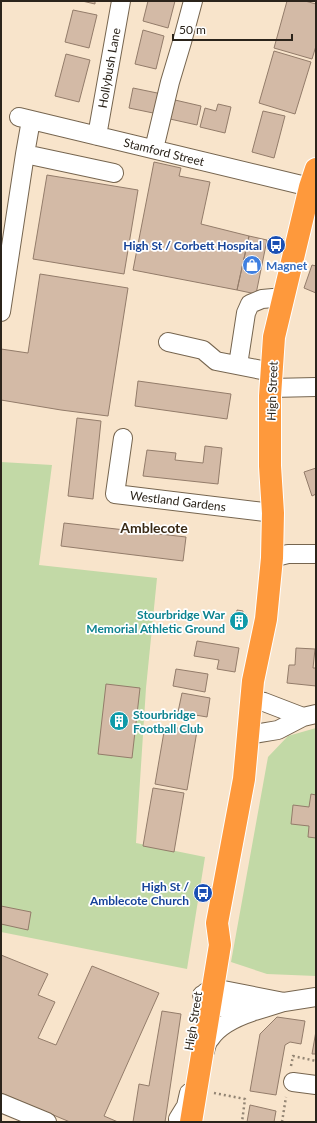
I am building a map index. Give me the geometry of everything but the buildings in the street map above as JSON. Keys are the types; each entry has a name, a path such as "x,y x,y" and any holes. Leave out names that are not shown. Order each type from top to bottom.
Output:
{"highway":[{"name":"High Street","path":"182,1121 206,996 220,944 217,923 258,701 269,659 266,619 272,558 273,513 270,466 271,380 274,337 313,178"},
{"name":"High Street","path":"182,1121 200,1062 206,996"}],"street":[{"name":"Hollybush Lane","path":"97,136 121,1"},
{"path":"154,150 170,82 194,1"},
{"name":"Stamford Street","path":"25,154 25,118 154,150 313,178"},
{"path":"1,312 25,154 114,172"},
{"path":"238,365 246,313 250,304 262,299 284,297"},
{"path":"168,342 203,350 216,361 238,365 271,380 316,387"},
{"name":"Westland Gardens","path":"123,438 115,494 273,513"},
{"path":"272,558 288,554 316,554"},
{"path":"258,701 310,716"},
{"path":"253,734 278,730 310,716"},
{"path":"206,996 284,1002"},
{"path":"206,996 230,1009 255,1011"},
{"path":"200,1062 209,1039 230,1021 284,1002 316,997"},
{"path":"293,1082 316,1085"},
{"path":"1,1103 47,1122"}],"path":[{"path":"212,1093 245,1099 242,1122"}],"green space":[{"path":"1,462 52,465 39,565 157,578 146,688 136,843 205,857 187,969 1,932"},
{"path":"316,728 316,976 267,974 231,962 268,757 288,736"}],"place":[{"name":"High St / Corbett Hospital","path":"276,245"},
{"name":"Magnet","path":"252,265"},
{"name":"Stourbridge War Memorial Athletic Ground","path":"239,621"},
{"name":"Stourbridge Football Club","path":"119,721"},
{"name":"High St / Amblecote Church","path":"203,893"}],"district":[{"name":"Amblecote","path":"154,527"}]}
